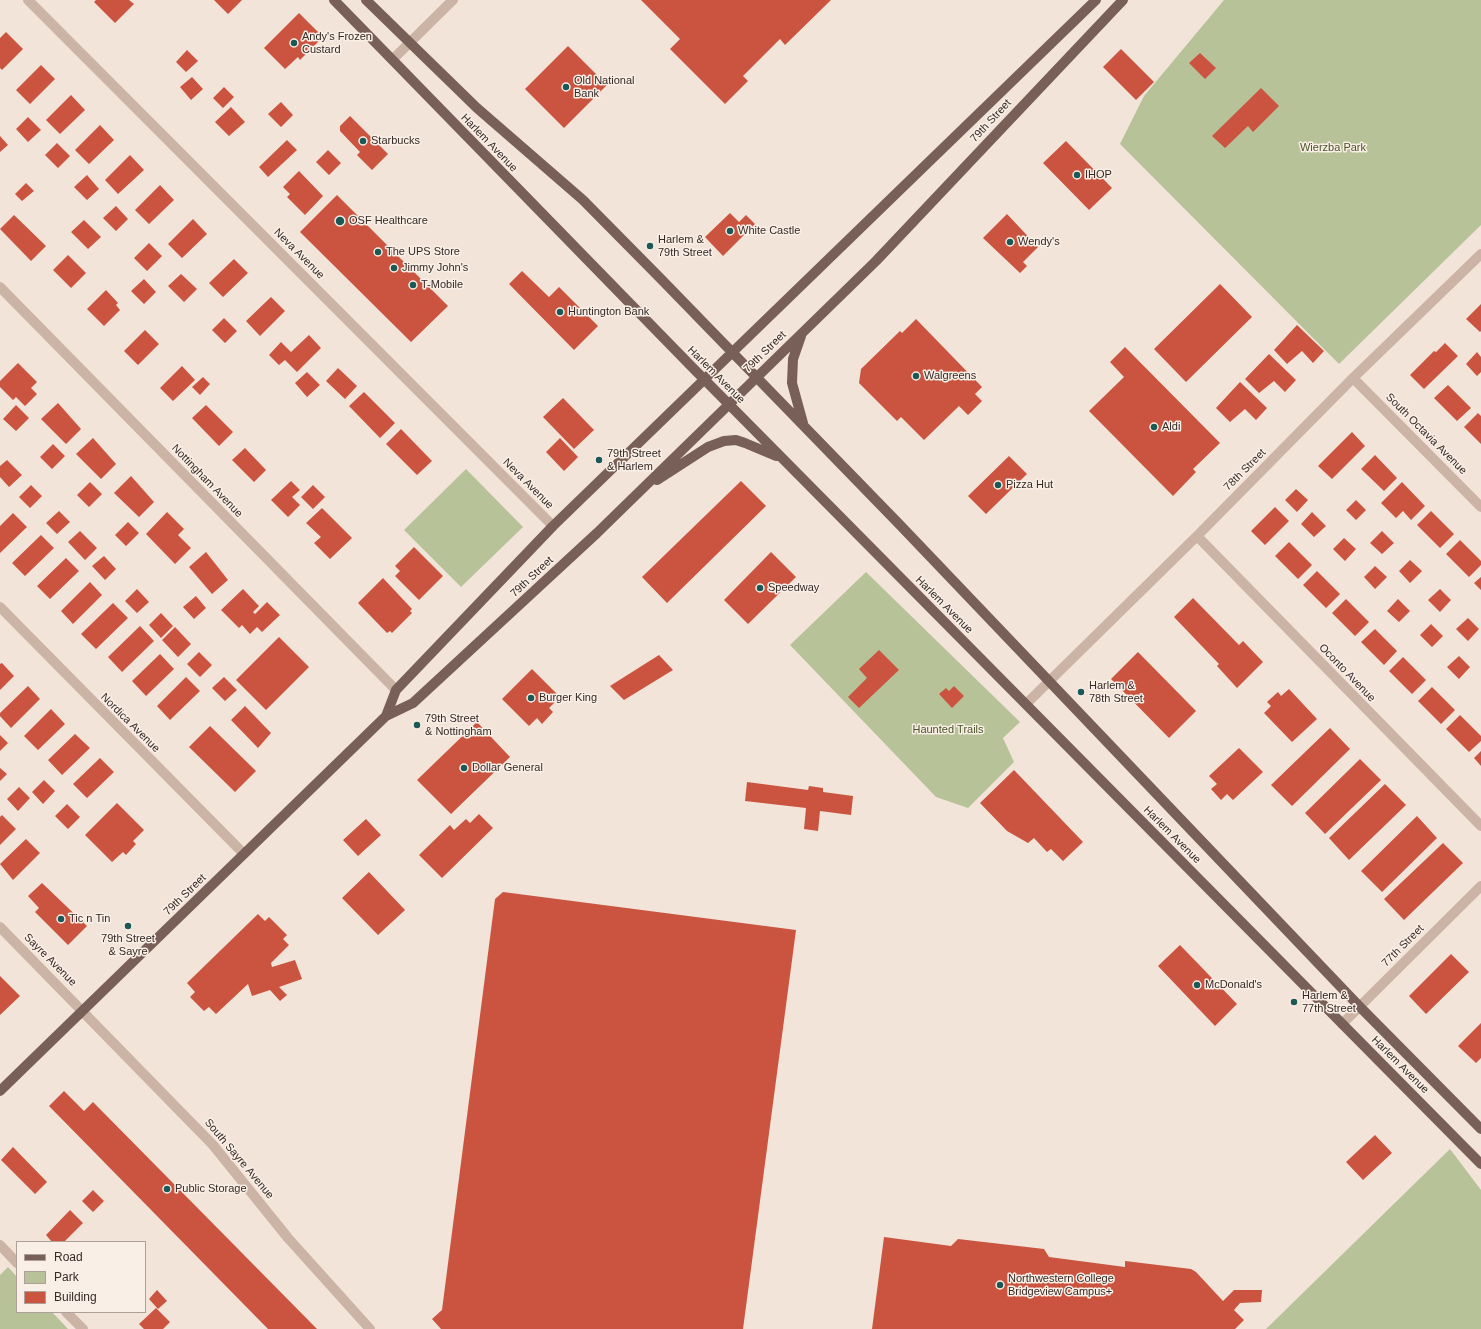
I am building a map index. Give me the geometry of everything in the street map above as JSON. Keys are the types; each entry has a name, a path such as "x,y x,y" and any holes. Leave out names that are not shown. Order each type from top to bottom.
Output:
{"main road":[{"name":"Harlem Avenue","path":"334,0 393,59 493,165 728,404 1481,1164"},
{"name":"Harlem Avenue","path":"366,0 477,108 583,200 757,377 1359,1006 1481,1129"},
{"name":"79th Street","path":"386,716 396,690 553,526 1096,0"},
{"name":"79th Street","path":"0,1091 386,716 413,703 579,550 876,261 1123,0"},
{"path":"802,333 793,359 792,383 803,425"},
{"path":"634,496 691,457 717,442 736,440 759,448 784,460"}],"street":[{"name":"Neva Avenue","path":"28,0 553,526"},
{"path":"393,59 453,0"},
{"name":"78th Street","path":"1026,704 1197,536 1353,378 1481,254"},
{"name":"Nottingham Avenue","path":"0,287 396,690"},
{"name":"South Octavia Avenue","path":"1353,378 1481,507"},
{"name":"Oconto Avenue","path":"1197,536 1481,826"},
{"name":"Nordica Avenue","path":"0,607 244,854"},
{"name":"77th Street","path":"1342,1024 1481,886"},
{"name":"Sayre Avenue","path":"0,928 83,1010"},
{"name":"South Sayre Avenue","path":"83,1010 213,1145 288,1238 370,1329"},
{"path":"0,1245 16,1261"},
{"path":"67,1313 83,1329"}],"green space":[{"name":"Wierzba Park","path":"1224,0 1481,0 1481,225 1339,364 1120,144 1144,96"},
{"path":"466,469 523,527 461,587 404,530"},
{"name":"Haunted Trails","path":"866,572 1020,722 1003,738 1014,762 968,808 936,797 790,645"},
{"path":"1450,1149 1481,1190 1481,1329 1266,1329"},
{"path":"8,1267 16,1276 16,1313 53,1313 68,1329 0,1329 0,1275"}],"building":[{"path":"96,0 129,0 134,4 115,23 94,2"},
{"path":"214,0 242,0 228,14"},
{"path":"641,0 831,0 785,45 780,39 743,76 748,81 725,104 670,49 680,39"},
{"name":"Andy's Frozen Custard","path":"299,13 323,37 300,60 298,57 285,69 264,48"},
{"path":"6,32 23,49 2,70 0,68 0,38"},
{"name":"Old National Bank","path":"568,46 607,85 564,128 525,89"},
{"path":"1121,49 1154,82 1136,100 1103,67"},
{"path":"187,50 198,61 186,72 176,62"},
{"path":"1200,53 1216,68 1205,79 1189,63"},
{"path":"41,65 55,79 30,104 16,90"},
{"path":"192,77 203,89 191,100 180,87"},
{"path":"224,87 234,97 223,108 213,98"},
{"path":"1261,88 1279,106 1253,132 1248,126 1225,148 1212,136"},
{"path":"71,95 85,110 60,134 46,120"},
{"path":"281,102 293,115 281,127 268,114"},
{"path":"231,107 245,122 229,136 215,122"},
{"name":"Starbucks","path":"350,116 388,154 372,170 357,155 360,152 340,131 340,126"},
{"path":"28,117 41,130 28,142 16,129"},
{"path":"100,125 114,140 89,164 75,150"},
{"path":"0,136 8,145 0,152"},
{"path":"287,140 297,150 268,177 259,167"},
{"name":"IHOP","path":"1066,141 1112,188 1089,210 1043,163"},
{"path":"57,143 70,156 58,168 45,155"},
{"path":"328,150 341,163 329,175 316,162"},
{"path":"130,155 144,170 118,194 105,180"},
{"path":"299,171 323,196 305,215 287,197 290,194 283,187"},
{"path":"87,175 99,189 87,200 74,187"},
{"path":"26,183 34,191 22,201 15,194"},
{"path":"160,185 174,200 149,224 135,210"},
{"path":"337,195 448,306 411,342 300,232"},
{"path":"116,206 128,219 116,231 103,218"},
{"name":"White Castle","path":"730,213 739,222 746,215 755,224 723,256 705,237"},
{"name":"Wendy's","path":"1007,214 1038,247 1023,262 1027,266 1020,273 983,238"},
{"path":"14,215 46,246 31,261 0,229"},
{"path":"193,219 207,234 182,258 168,244"},
{"path":"84,220 101,237 88,249 71,232"},
{"path":"149,243 162,256 147,271 134,258"},
{"path":"68,255 86,273 71,288 53,270"},
{"path":"234,259 248,273 223,297 209,283"},
{"name":"Huntington Bank","path":"522,271 549,297 559,287 598,326 574,350 509,284"},
{"path":"181,274 197,289 184,302 168,286"},
{"path":"144,279 156,292 144,304 131,291"},
{"path":"1220,284 1252,317 1186,382 1154,349"},
{"path":"106,290 118,303 116,305 120,310 104,326 87,309"},
{"path":"271,297 285,311 260,336 246,321"},
{"path":"1481,304 1481,331 1480,332 1466,319"},
{"path":"224,318 237,331 225,343 212,330"},
{"name":"Walgreens","path":"916,319 982,387 975,394 982,401 968,415 959,406 924,440 901,417 897,421 859,383 861,369 900,331 902,333"},
{"path":"1297,325 1324,351 1313,363 1302,351 1287,364 1274,350"},
{"path":"145,330 159,344 138,365 124,351"},
{"path":"309,335 321,348 297,372 285,360 279,365 269,355 281,342 291,352"},
{"path":"1445,343 1458,356 1424,389 1410,375 1434,351 1436,352"},
{"name":"Aldi","path":"1125,347 1220,443 1193,469 1196,472 1173,496 1089,411 1124,377 1110,362"},
{"path":"1477,352 1481,357 1481,372 1477,376 1466,364"},
{"path":"1269,354 1296,380 1285,392 1274,381 1259,393 1245,379"},
{"path":"18,363 37,382 31,388 37,394 25,406 16,397 13,400 0,387 0,381"},
{"path":"182,366 195,380 173,401 160,388"},
{"path":"338,368 357,386 345,399 326,381"},
{"path":"307,372 320,385 307,397 295,383"},
{"path":"203,377 210,384 200,395 192,387"},
{"path":"1240,382 1267,408 1256,420 1245,409 1230,422 1216,408"},
{"path":"1448,385 1471,408 1457,421 1434,398"},
{"path":"364,392 395,423 380,438 349,406"},
{"path":"563,398 594,430 574,449 543,417"},
{"path":"58,403 81,429 66,444 41,419"},
{"path":"16,405 29,418 16,431 3,419"},
{"path":"206,405 233,432 219,446 192,418"},
{"path":"1478,413 1481,416 1481,444 1464,427"},
{"path":"401,429 432,461 417,475 386,444"},
{"path":"1352,432 1365,446 1332,479 1318,466"},
{"path":"93,438 116,464 101,479 76,454"},
{"path":"560,438 578,457 564,471 546,452"},
{"path":"53,444 65,456 52,469 40,457"},
{"path":"245,448 266,470 254,482 232,460"},
{"path":"1375,455 1397,478 1384,491 1361,469"},
{"name":"Pizza Hut","path":"1009,456 1027,474 986,514 968,496"},
{"path":"7,460 22,475 9,487 0,477 0,466"},
{"path":"131,476 154,502 139,517 114,493"},
{"path":"291,481 300,490 292,497 300,505 288,517 271,500"},
{"path":"741,481 766,506 667,603 642,577"},
{"path":"90,482 102,494 89,507 77,495"},
{"path":"1402,482 1425,506 1411,520 1403,511 1396,518 1381,503"},
{"path":"31,485 42,496 30,508 19,497"},
{"path":"313,485 325,497 313,509 301,497"},
{"path":"1296,489 1308,500 1297,512 1285,500"},
{"path":"1356,500 1366,510 1356,520 1346,510"},
{"path":"1275,507 1289,521 1265,545 1251,531"},
{"path":"322,508 352,538 330,559 314,543 321,537 306,523"},
{"path":"59,511 70,522 57,534 46,523"},
{"path":"1431,511 1454,534 1440,548 1417,525"},
{"path":"167,512 184,529 178,535 191,548 175,564 146,534"},
{"path":"1312,512 1326,526 1314,537 1301,524"},
{"path":"13,513 27,527 0,553 0,526"},
{"path":"128,522 139,533 126,546 115,535"},
{"path":"80,531 97,548 85,560 68,542"},
{"path":"1382,531 1394,543 1382,554 1370,543"},
{"path":"41,535 54,548 25,576 12,563"},
{"path":"1344,538 1356,549 1345,561 1333,549"},
{"path":"1460,540 1481,561 1481,565 1469,577 1446,554"},
{"path":"1289,542 1312,565 1298,579 1275,556"},
{"path":"414,547 443,576 419,600 395,576 400,571 395,566"},
{"path":"206,552 228,580 212,594 189,567"},
{"name":"Speedway","path":"771,552 796,577 748,624 724,600"},
{"path":"104,556 116,569 105,580 92,566"},
{"path":"66,558 79,571 50,599 37,586"},
{"path":"1410,560 1422,571 1410,583 1399,571"},
{"path":"1375,566 1387,577 1375,589 1364,577"},
{"path":"1317,571 1340,594 1326,608 1303,585"},
{"path":"1481,577 1481,590 1474,583"},
{"path":"383,578 412,609 410,611 412,613 392,633 390,631 387,633 358,603"},
{"path":"90,582 102,595 73,624 61,611"},
{"path":"137,589 149,602 137,613 125,601"},
{"path":"243,589 259,606 253,612 255,614 267,602 280,615 262,632 257,627 250,634 242,625 239,628 221,610"},
{"path":"1440,589 1451,600 1440,612 1428,600"},
{"path":"196,596 206,608 194,619 183,607"},
{"path":"1193,598 1239,645 1243,641 1263,662 1237,688 1217,666 1219,664 1174,617"},
{"path":"1346,599 1369,622 1355,636 1332,613"},
{"path":"1398,599 1410,611 1399,622 1387,611"},
{"path":"113,603 128,618 96,649 81,634"},
{"path":"161,613 173,626 161,638 149,625"},
{"path":"1468,618 1479,629 1468,641 1456,629"},
{"path":"1431,624 1443,636 1432,647 1420,635"},
{"path":"140,626 154,641 122,672 108,657"},
{"path":"175,627 191,644 178,657 162,640"},
{"path":"1375,629 1397,651 1384,665 1361,642"},
{"path":"279,637 309,667 266,710 236,680"},
{"path":"879,650 899,670 859,708 848,697 867,678 859,669"},
{"path":"199,652 212,665 200,677 187,664"},
{"path":"1138,652 1196,711 1169,738 1111,679"},
{"path":"160,654 174,669 146,696 132,681"},
{"path":"659,655 673,670 624,700 610,686"},
{"path":"1459,656 1470,667 1459,679 1447,667"},
{"path":"1403,657 1426,680 1412,694 1389,671"},
{"path":"2,663 14,676 0,690 0,664"},
{"name":"Burger King","path":"532,669 560,697 549,708 553,712 542,724 537,718 529,726 502,699"},
{"path":"186,677 200,691 170,720 157,706"},
{"path":"224,677 237,690 225,701 212,688"},
{"path":"28,686 40,699 11,728 0,716 0,713"},
{"path":"954,686 964,696 952,708 939,694 946,688 949,691"},
{"path":"1432,687 1455,710 1441,724 1418,701"},
{"path":"1289,689 1317,719 1292,742 1264,713 1271,706 1267,702 1278,692 1281,696"},
{"path":"245,706 271,733 258,748 231,720"},
{"path":"51,709 65,724 38,750 24,736"},
{"path":"1460,715 1481,736 1481,741 1469,752 1446,729"},
{"name":"Dollar General","path":"477,722 510,757 451,814 417,780"},
{"path":"210,726 256,771 235,792 189,747"},
{"path":"1330,728 1350,749 1292,806 1271,785"},
{"path":"75,734 90,748 62,775 48,760"},
{"path":"0,735 8,743 0,751"},
{"path":"1239,748 1263,772 1233,800 1227,794 1221,800 1211,789 1217,784 1209,776"},
{"path":"1481,751 1481,766 1474,758"},
{"path":"100,758 114,772 87,798 73,784"},
{"path":"1360,759 1381,780 1325,834 1305,813"},
{"path":"0,768 7,774 0,781"},
{"path":"1014,770 1083,842 1063,861 1051,849 1047,852 1034,838 1028,843 1007,831 980,803"},
{"path":"44,780 55,791 43,804 32,792"},
{"path":"747,782 808,790 809,786 823,788 823,792 853,796 851,815 820,811 818,831 804,829 806,808 745,801"},
{"path":"1385,784 1406,805 1349,860 1329,838"},
{"path":"19,787 30,798 18,811 7,799"},
{"path":"117,803 144,830 133,841 136,844 126,855 123,852 112,862 85,835"},
{"path":"67,804 80,817 68,829 55,816"},
{"path":"479,814 493,828 442,878 419,855 450,825 454,830 466,819 470,823"},
{"path":"2,815 16,829 0,845 0,817"},
{"path":"1417,816 1437,838 1382,892 1361,871"},
{"path":"366,819 381,835 358,856 343,840"},
{"path":"26,839 40,853 13,880 0,864"},
{"path":"1443,843 1463,863 1404,920 1384,899"},
{"path":"369,872 405,910 378,935 342,898"},
{"name":"Tic n Tin","path":"42,883 87,926 68,945 35,912 39,908 28,896"},
{"path":"503,892 796,930 743,1329 441,1329 432,1319 442,1310 495,899"},
{"path":"258,914 265,921 269,917 287,935 283,939 289,945 271,963 272,967 295,960 302,979 279,987 287,995 280,1001 270,990 252,996 248,984 216,1014 209,1007 204,1011 190,997 195,992 187,983"},
{"name":"McDonald's","path":"1180,945 1237,1004 1215,1026 1158,966"},
{"path":"1451,954 1469,972 1426,1014 1409,996"},
{"path":"0,976 20,996 0,1015"},
{"path":"1481,1023 1481,1058 1476,1063 1458,1046"},
{"path":"64,1091 84,1111 93,1102 317,1329 268,1329 49,1106"},
{"path":"1375,1135 1392,1153 1363,1180 1346,1162"},
{"path":"13,1147 47,1182 35,1194 1,1160"},
{"path":"93,1190 104,1201 93,1212 82,1201"},
{"path":"70,1210 83,1223 65,1241 51,1241 46,1235"},
{"name":"Northwestern College Bridgeview Campus+","path":"884,1237 951,1246 958,1239 1044,1249 1049,1257 1125,1267 1125,1261 1191,1269 1196,1272 1223,1301 1234,1290 1262,1290 1261,1302 1240,1303 1234,1310 1244,1320 1235,1329 872,1329"},
{"path":"157,1290 167,1301 158,1309 149,1299"},
{"path":"156,1308 170,1322 163,1329 144,1329 139,1324"}],"place":[{"name":"Andy's Frozen Custard","path":"294,43"},
{"name":"Old National Bank","path":"566,87"},
{"name":"Starbucks","path":"363,141"},
{"name":"IHOP","path":"1077,175"},
{"name":"OSF Healthcare","path":"340,221"},
{"name":"White Castle","path":"730,231"},
{"name":"Wendy's","path":"1010,242"},
{"name":"Harlem & 79th Street","path":"650,246"},
{"name":"The UPS Store","path":"378,252"},
{"name":"Jimmy John's","path":"394,268"},
{"name":"T-Mobile","path":"413,285"},
{"name":"Huntington Bank","path":"560,312"},
{"name":"Walgreens","path":"916,376"},
{"name":"Aldi","path":"1154,427"},
{"name":"79th Street & Harlem","path":"599,460"},
{"name":"Pizza Hut","path":"998,485"},
{"name":"Speedway","path":"760,588"},
{"name":"Harlem & 78th Street","path":"1081,692"},
{"name":"Burger King","path":"531,698"},
{"name":"79th Street & Nottingham","path":"417,725"},
{"name":"Dollar General","path":"464,768"},
{"name":"Tic n Tin","path":"61,919"},
{"name":"79th Street & Sayre","path":"128,926"},
{"name":"McDonald's","path":"1197,985"},
{"name":"Harlem & 77th Street","path":"1294,1002"},
{"name":"Public Storage","path":"167,1189"},
{"name":"Northwestern College Bridgeview Campus+","path":"1000,1285"}]}
